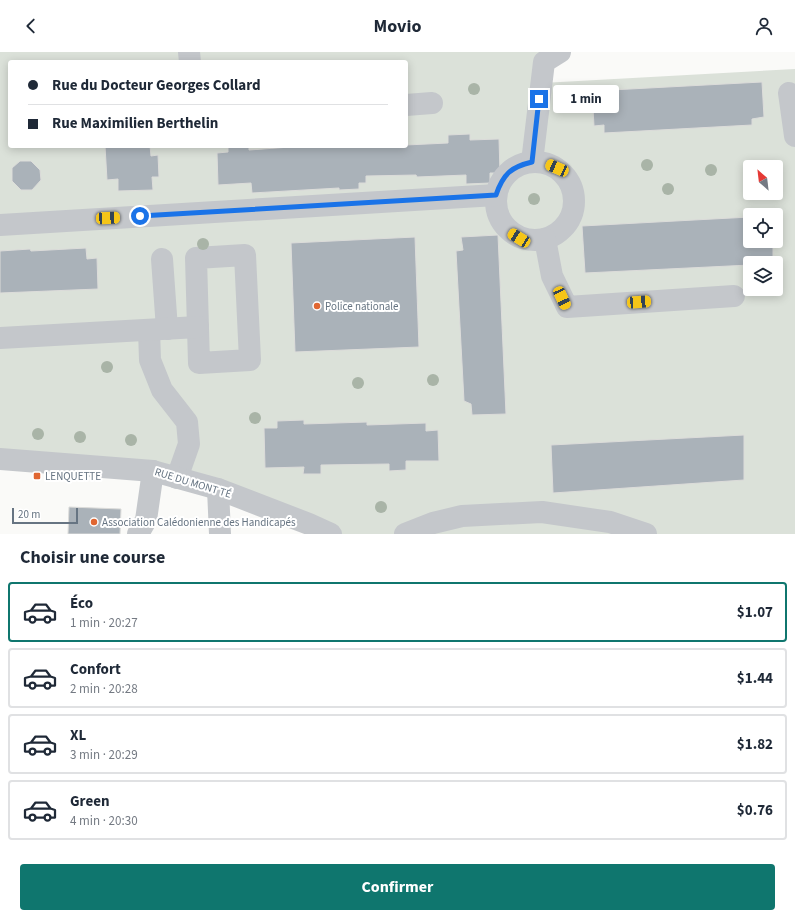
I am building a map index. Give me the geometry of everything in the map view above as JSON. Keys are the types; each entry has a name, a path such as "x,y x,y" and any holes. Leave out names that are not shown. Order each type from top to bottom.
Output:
{"street":[{"path":"532,162 544,62 560,52"},
{"path":"789,92 795,136"},
{"path":"408,105 432,103"},
{"path":"532,162 545,163 557,168 566,177 572,188 575,201 573,214 566,225 557,234 545,239 532,241 519,238 508,231 500,220 496,208 496,195 500,183 508,172 519,165 532,162"},
{"path":"0,225 496,195"},
{"path":"545,239 552,276 567,307 734,296"},
{"path":"245,255 250,360 199,363 198,327 196,258 245,255"},
{"path":"162,259 158,329 150,360 162,390 187,422 190,444 177,478"},
{"path":"0,338 198,327"},
{"name":"RUE DU MONT TÉ","path":"0,460 153,471 218,489 331,534"},
{"path":"138,534 146,520 153,471"},
{"path":"218,489 220,534"},
{"path":"406,534 433,523 462,516 542,512 610,522 646,534"}],"shaded area":[{"path":"0,52 560,52 542,83 795,69 795,534 331,534 218,489 0,459"}],"building":[{"path":"762,82 764,117 752,119 752,125 604,133 604,125 594,126 592,91"},
{"path":"470,134 470,140 499,139 500,173 490,173 490,183 466,184 466,175 417,177 416,175 366,176 366,183 359,183 359,189 339,190 339,188 252,193 251,183 218,185 217,153 228,152 228,148 249,148 249,150 276,148 408,148 408,145 448,143 448,135"},
{"path":"105,148 150,148 151,156 158,155 159,177 152,177 153,190 118,191 118,179 107,180"},
{"path":"20,161 31,161 40,170 41,180 32,190 21,190 12,181 12,168"},
{"path":"743,217 743,248 773,248 773,256 743,256 743,265 585,273 582,226"},
{"path":"498,235 506,414 472,415 471,404 464,401 456,251 463,250 461,237"},
{"path":"415,237 419,347 295,352 291,243"},
{"path":"86,248 87,259 97,258 98,289 0,293 0,251"},
{"path":"304,420 304,424 367,422 367,425 426,423 426,431 438,430 439,461 406,461 406,470 389,471 389,464 321,465 321,474 303,474 304,467 265,468 264,428 277,428 277,421"},
{"path":"744,435 744,480 553,493 551,445"},
{"name":"Association Calédonienne des Handicapés","path":"69,507 121,509 120,534 68,534"}],"place":[{"name":"Police nationale","path":"317,306"},
{"name":"LENQUETTE","path":"37,476"},
{"name":"Association Calédonienne des Handicapés","path":"94,522"}],"route":[{"path":"140,216 496,195 500,183 508,172 519,165 532,162 539,99"}]}
